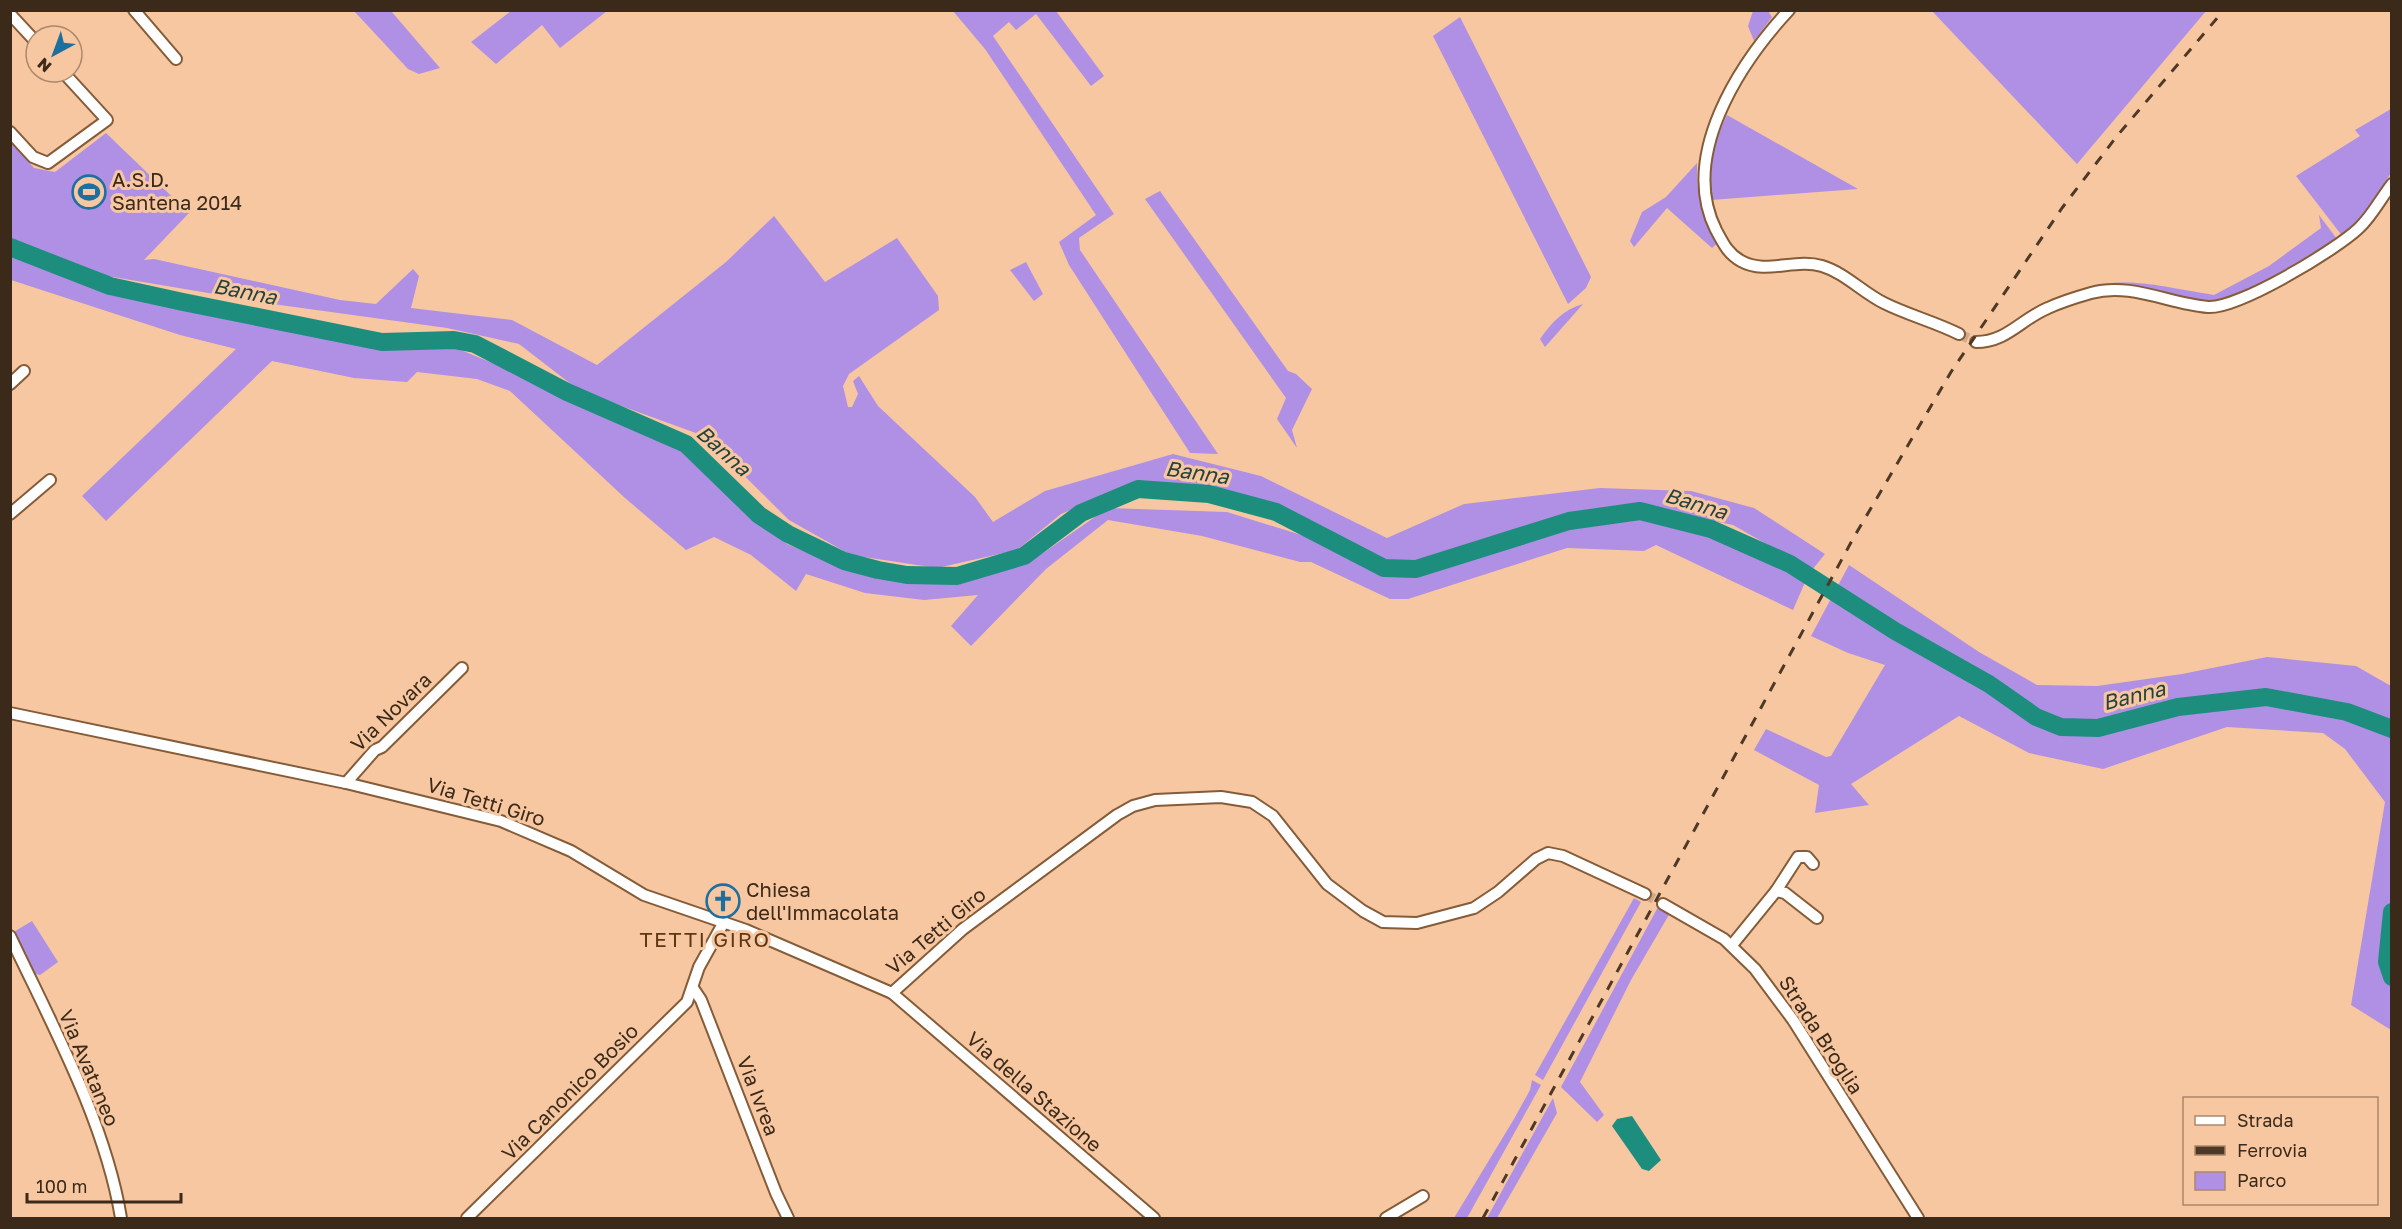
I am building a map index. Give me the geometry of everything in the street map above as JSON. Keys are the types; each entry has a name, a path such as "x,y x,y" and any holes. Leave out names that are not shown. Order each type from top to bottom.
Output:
{"street":[{"path":"134,10 176,59"},
{"path":"1789,10 1763,40 1744,70 1720,116 1707,155 1704,174 1706,205 1726,248 1745,263 1761,267 1793,264 1821,266 1840,274 1883,303 1959,334"},
{"path":"10,14 24,29"},
{"path":"10,132 33,157 48,163 107,120 74,84"},
{"path":"1976,342 2001,338 2047,308 2093,293 2136,292 2203,306 2231,303 2298,269 2353,233 2391,184"},
{"path":"10,384 24,371"},
{"path":"10,514 50,480"},
{"name":"Via Novara","path":"346,783 375,750 382,747 462,668"},
{"name":"Via Tetti Giro","path":"10,713 346,783 510,824 571,851 644,895 780,944 892,993 956,934 1031,878 1118,815 1133,806 1155,800 1221,797 1252,802 1273,816 1327,884 1363,911 1383,922 1424,921 1474,908 1548,852 1563,856 1645,894"},
{"path":"1732,945 1776,891 1798,857 1807,857 1813,864"},
{"path":"1776,891 1785,893 1817,918"},
{"name":"Strada Broglia","path":"1663,904 1714,932 1732,945 1755,969 1792,1020 1918,1218"},
{"name":"Via Canonico Bosio","path":"467,1218 687,1002 699,967 724,922"},
{"name":"Via Avataneo","path":"10,936 94,1123 107,1157 121,1218"},
{"name":"Via Ivrea","path":"693,988 701,1000 776,1193 788,1218"},
{"name":"Via della Stazione","path":"892,993 1154,1218"},
{"path":"1386,1218 1423,1196"}],"green space":[{"path":"354,11 391,11 440,68 419,74 408,69"},
{"path":"511,11 607,11 560,48 542,25 496,64 471,42"},
{"path":"953,11 1056,11 1104,76 1091,86 1036,14 1016,30 1009,22 993,36 1114,214 1079,238 1080,250 1218,454 1190,453 1069,265 1059,242 1096,215 985,49"},
{"path":"1753,11 1768,11 1772,17 1754,41 1748,26"},
{"path":"1932,11 2206,11 2077,164"},
{"path":"1460,17 1591,277 1586,288 1568,304 1433,36"},
{"path":"2391,109 2391,173 2358,222 2343,237 2296,176 2360,136 2355,130"},
{"path":"1727,115 1858,189 1711,200 1710,166 1717,137"},
{"path":"106,133 189,213 144,260 154,259 340,300 376,304 413,269 419,276 411,308 512,320 597,365 726,262 774,216 825,282 897,238 938,296 939,310 849,374 843,386 848,407 852,407 858,394 853,381 859,376 878,406 975,497 993,522 1045,491 1173,454 1261,476 1387,538 1464,504 1600,488 1691,491 1754,508 1825,554 1812,570 1733,525 1643,506 1572,513 1419,561 1388,562 1282,507 1213,488 1136,482 1061,514 1017,550 937,568 851,555 789,520 704,436 580,391 519,344 447,328 280,305 107,276 11,242 11,142 34,168 55,172"},
{"path":"1697,163 1701,204 1719,242 1712,248 1667,208 1634,247 1630,241 1642,212 1666,197"},
{"path":"1160,191 1288,371 1296,374 1312,389 1292,430 1297,448 1277,419 1286,398 1145,199"},
{"path":"2319,215 2337,239 2231,301 2205,304 2099,290 2037,309 2084,288 2124,282 2165,286 2214,295 2269,266 2321,228"},
{"path":"11,254 137,299 387,346 456,348 541,383 587,410 656,434 702,463 745,507 787,544 844,568 904,583 954,582 1019,564 1043,553 1108,508 1227,512 1311,538 1382,575 1417,574 1566,527 1633,517 1707,531 1806,580 1793,610 1656,545 1644,551 1567,548 1408,599 1390,599 1311,562 1300,562 1202,536 1108,520 1046,569 971,646 951,626 978,595 924,600 865,593 806,574 796,591 751,555 714,537 686,550 625,498 510,391 477,379 417,372 407,382 354,378 272,361 106,521 82,496 236,349 180,335 11,280"},
{"path":"1026,262 1043,294 1034,301 1010,270"},
{"path":"1583,304 1545,347 1540,339 1549,327 1558,317"},
{"path":"1849,565 1979,652 2037,685 2097,686 2182,674 2267,657 2356,666 2391,686 2391,1030 2351,1005 2385,802 2345,749 2323,733 2227,727 2103,769 2029,753 1959,716 1851,784 1869,805 1815,813 1819,785 1754,750 1766,729 1826,757 1831,756 1885,665 1848,653 1811,636"},
{"path":"1634,898 1641,902 1543,1080 1535,1075"},
{"path":"1658,907 1670,913 1631,980 1580,1082 1604,1115 1597,1122 1561,1087"},
{"path":"32,921 58,962 40,975 32,973 12,933"},
{"path":"1532,1080 1541,1085 1467,1218 1454,1218 1514,1119 1530,1090"},
{"path":"1553,1098 1557,1113 1497,1218 1487,1218"}],"water":[{"path":"1632,1116 1661,1160 1649,1171 1642,1169 1612,1126 1617,1119"}],"waterway":[{"name":"Banna","path":"10,247 110,286 183,302 382,342 454,340 475,344 567,392 686,444 759,515 788,534 844,561 878,570 907,575 957,576 1024,556 1081,513 1138,489 1209,494 1276,512 1384,568 1416,569 1569,521 1640,511 1711,529 1790,564 1895,631 1989,684 2036,717 2061,727 2098,728 2178,707 2266,697 2347,712 2392,729"},
{"name":"Banna","path":"2392,912 2387,962 2392,977"}],"tunnel":[{"path":"1959,334 1976,342"},
{"path":"1645,894 1663,904"}],"railway":[{"path":"1483,1218 1854,537 1951,372 2062,208 2117,136 2224,10"}],"place":[{"name":"A.S.D. Santena 2014","path":"89,192"},
{"name":"Chiesa dell'Immacolata","path":"723,901"}],"district":[{"name":"TETTI GIRO","path":"705,940"}]}
